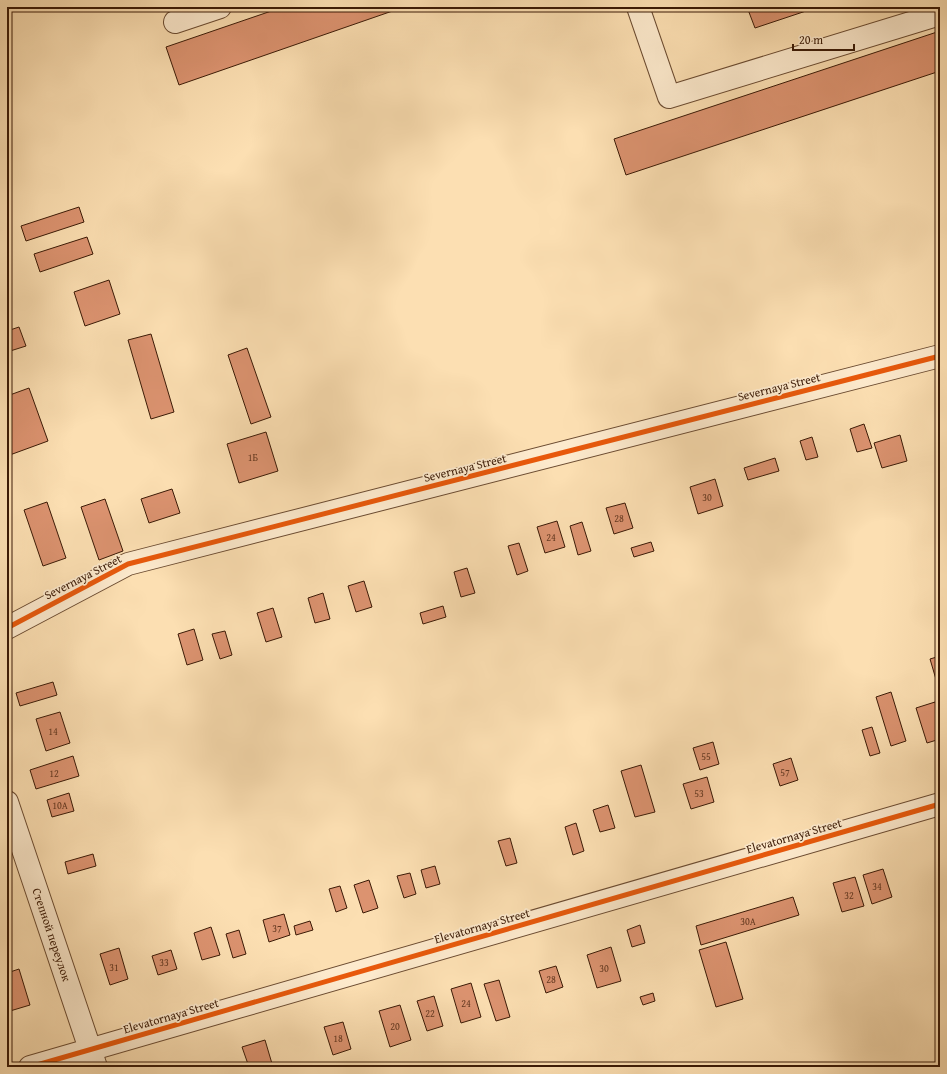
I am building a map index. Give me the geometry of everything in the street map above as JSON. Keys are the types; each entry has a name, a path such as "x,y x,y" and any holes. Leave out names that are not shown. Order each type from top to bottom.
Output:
{"street":[{"path":"175,22 220,7"},
{"path":"638,7 669,97 940,14"},
{"name":"Severnaya Street","path":"7,628 128,564 940,356"},
{"name":"Степной переулок","path":"7,802 93,1059"},
{"name":"Elevatornaya Street","path":"30,1067 93,1059 940,804"}],"building":[{"path":"283,7 404,7 179,85 166,47"},
{"path":"747,7 818,7 755,28"},
{"path":"940,31 940,71 626,175 614,139"},
{"path":"79,207 84,222 26,241 21,226"},
{"path":"87,237 93,254 40,272 34,254"},
{"path":"109,280 120,314 85,326 74,292"},
{"path":"19,327 26,346 7,352 7,331"},
{"path":"151,334 174,412 151,419 128,340"},
{"path":"247,348 271,417 251,424 228,355"},
{"path":"29,388 48,441 7,456 7,396"},
{"path":"864,424 872,448 857,452 850,429"},
{"path":"266,432 278,471 239,483 227,444"},
{"path":"900,435 907,461 882,468 874,443"},
{"path":"812,437 818,457 806,460 800,441"},
{"path":"775,458 779,471 748,480 744,468"},
{"path":"715,479 723,506 698,514 690,487"},
{"path":"172,489 180,513 149,523 141,499"},
{"path":"105,499 123,551 99,560 81,507"},
{"path":"47,502 66,558 43,566 24,510"},
{"path":"625,503 633,528 614,534 606,508"},
{"path":"557,521 565,547 545,553 537,527"},
{"path":"582,522 591,551 578,555 570,526"},
{"path":"651,542 654,551 634,557 631,548"},
{"path":"519,543 528,571 517,575 508,546"},
{"path":"467,568 475,593 461,597 454,572"},
{"path":"364,581 372,607 356,612 348,586"},
{"path":"323,593 330,619 315,623 308,598"},
{"path":"443,606 446,617 423,624 420,613"},
{"path":"273,608 282,637 266,642 257,613"},
{"path":"194,629 203,660 187,665 178,634"},
{"path":"225,631 232,655 220,659 212,634"},
{"path":"940,656 940,693 930,659"},
{"path":"53,682 57,695 20,706 16,693"},
{"path":"891,692 906,741 891,746 876,697"},
{"path":"935,702 940,720 940,739 927,743 916,708"},
{"path":"60,712 70,743 46,751 36,719"},
{"path":"872,727 880,753 870,756 862,730"},
{"path":"713,742 719,764 700,770 693,748"},
{"path":"73,756 79,776 36,789 30,770"},
{"path":"791,758 798,780 780,786 773,764"},
{"path":"641,765 655,812 635,817 621,771"},
{"path":"707,777 714,802 691,809 683,784"},
{"path":"69,793 74,811 52,817 47,800"},
{"path":"608,805 615,828 600,832 593,810"},
{"path":"576,823 584,851 573,855 565,827"},
{"path":"510,838 517,863 506,866 498,841"},
{"path":"93,854 96,866 68,874 65,862"},
{"path":"435,866 440,884 426,888 421,870"},
{"path":"883,869 892,897 872,904 863,875"},
{"path":"410,873 416,894 404,898 397,876"},
{"path":"855,877 864,906 842,912 833,883"},
{"path":"369,880 378,908 363,913 354,885"},
{"path":"340,886 347,908 336,912 329,889"},
{"path":"793,897 799,915 701,945 696,926"},
{"path":"284,914 290,935 269,942 263,920"},
{"path":"310,921 313,930 296,935 294,926"},
{"path":"640,925 645,943 632,947 627,930"},
{"path":"211,927 220,955 202,960 194,933"},
{"path":"239,930 246,954 233,958 226,934"},
{"path":"726,942 743,999 716,1007 699,950"},
{"path":"611,947 621,981 597,988 587,955"},
{"path":"119,948 128,979 110,985 100,954"},
{"path":"171,950 177,969 158,975 152,956"},
{"path":"556,966 563,987 546,993 539,971"},
{"path":"19,969 30,1005 10,1011 7,1000 7,973"},
{"path":"499,980 510,1017 496,1021 484,984"},
{"path":"471,983 481,1017 461,1023 451,989"},
{"path":"653,993 655,1001 643,1005 640,997"},
{"path":"434,996 443,1026 427,1031 417,1001"},
{"path":"400,1005 411,1040 390,1047 379,1011"},
{"path":"343,1022 351,1049 333,1055 324,1027"},
{"path":"265,1040 273,1067 249,1067 242,1047"}],"cycle path":[{"path":"7,628 128,564 940,356"},
{"path":"30,1067 940,804"}]}
